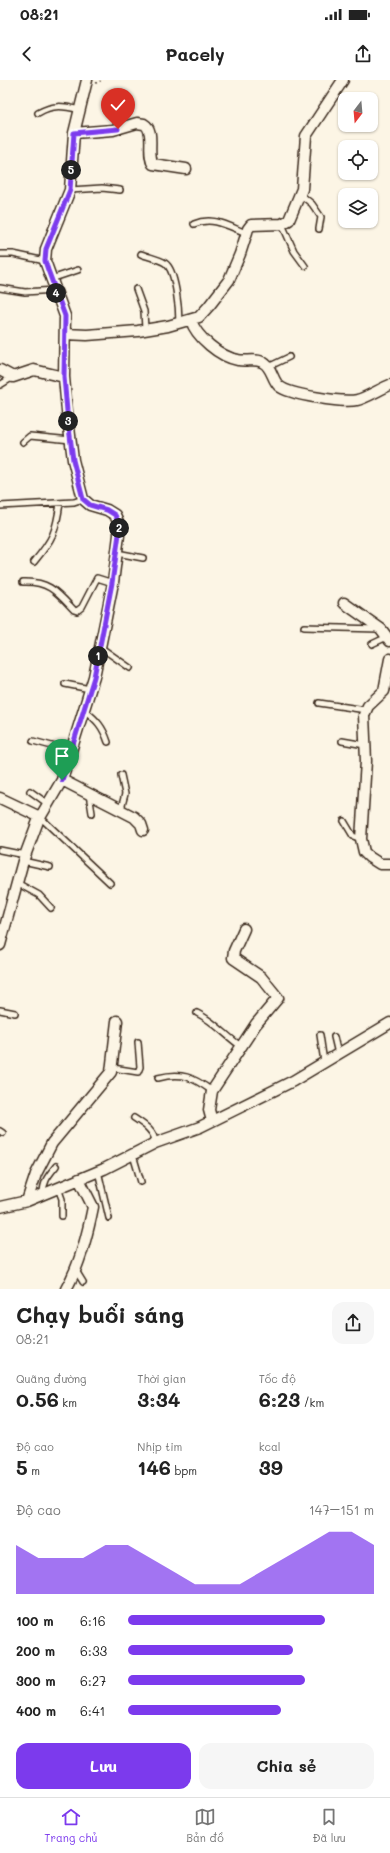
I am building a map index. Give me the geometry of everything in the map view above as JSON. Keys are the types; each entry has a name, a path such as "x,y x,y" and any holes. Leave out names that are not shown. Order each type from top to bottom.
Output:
{"street":[{"path":"0,946 2,930 24,858 40,817 62,780 90,690 100,647 117,553 119,524 115,515 107,510 90,505 83,499 73,460 64,377 65,316 45,261 46,249 70,190 74,133 87,80"},
{"path":"65,334 106,334 145,329 191,320 202,314 228,280 240,254 249,227 254,224 282,224 289,220 300,194 306,136 343,80"},
{"path":"74,133 118,129 137,123 144,124 149,130 151,159 153,164 186,169"},
{"path":"191,320 195,332 221,352 237,360 262,361 268,367 276,382 282,388 304,395 330,400 356,400 390,385"},
{"path":"0,370 13,377 34,370 64,377"},
{"path":"344,603 386,636"},
{"path":"390,659 384,691 366,710 364,715 365,787 361,839 364,852 369,857 380,864 390,864"},
{"path":"62,780 138,820 143,830"},
{"path":"0,798 40,817"},
{"path":"212,1121 209,1110 212,1091 256,1024 278,998 261,976 234,958 234,951 244,928"},
{"path":"27,1201 36,1174 52,1143 113,1068 117,1021"},
{"path":"0,1207 27,1201 98,1171 155,1143 200,1127 293,1081 390,1024"},
{"path":"66,1289 75,1269 93,1207 79,1179"}],"lane":[{"path":"38,112 49,107 60,106 80,110"},
{"path":"70,190 102,188 120,190"},
{"path":"300,194 312,204 321,217 319,229"},
{"path":"194,224 204,220 211,220 246,233"},
{"path":"282,224 294,251 305,266"},
{"path":"0,254 13,254 45,261"},
{"path":"141,254 165,263 170,270 178,298 179,323"},
{"path":"51,279 78,270"},
{"path":"0,288 25,292 55,290"},
{"path":"136,289 144,311 145,329"},
{"path":"268,367 290,357"},
{"path":"0,385 13,377"},
{"path":"23,442 30,436 71,440"},
{"path":"0,506 74,502 83,499"},
{"path":"34,562 53,538 57,526 60,503"},
{"path":"117,553 143,558"},
{"path":"23,582 39,583 51,588 74,610 77,611 82,607 97,578 112,583"},
{"path":"304,627 386,636"},
{"path":"372,644 386,636"},
{"path":"100,647 130,668"},
{"path":"65,684 90,690"},
{"path":"319,703 366,710"},
{"path":"84,710 103,728 108,742"},
{"path":"33,741 71,750"},
{"path":"342,741 365,745"},
{"path":"121,810 125,794 122,775"},
{"path":"30,791 48,804"},
{"path":"89,793 92,813"},
{"path":"40,817 110,884"},
{"path":"344,821 353,836 361,839"},
{"path":"0,850 50,867"},
{"path":"17,883 39,896 51,908"},
{"path":"0,1010 15,1013"},
{"path":"197,1013 218,1026 242,1047"},
{"path":"320,1035 324,1062"},
{"path":"334,1037 338,1054"},
{"path":"113,1068 138,1072 140,1067 138,1042"},
{"path":"158,1078 171,1075 181,1075 199,1082 212,1091"},
{"path":"134,1118 149,1129 155,1137 155,1143"},
{"path":"133,1155 141,1182"},
{"path":"44,1194 43,1186 45,1180 56,1166"},
{"path":"98,1171 108,1218"},
{"path":"58,1188 62,1199 62,1216"},
{"path":"75,1269 83,1282"}],"route":[{"path":"62,780 94,677 112,583 119,524 115,515 107,510 90,505 83,499 73,460 67,411 64,377 65,316 45,261 45,255 46,249 70,190 74,133 118,129"}]}
